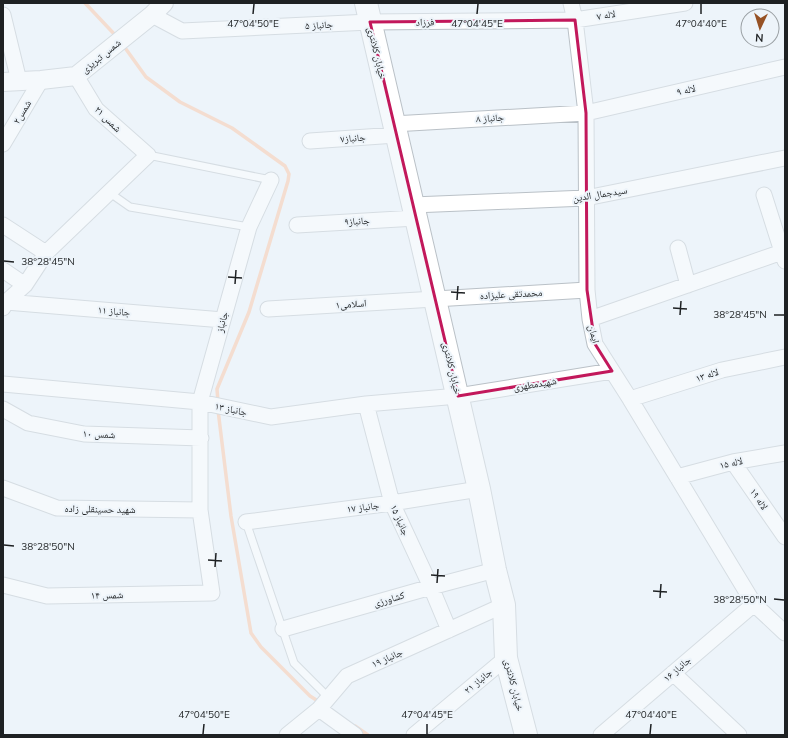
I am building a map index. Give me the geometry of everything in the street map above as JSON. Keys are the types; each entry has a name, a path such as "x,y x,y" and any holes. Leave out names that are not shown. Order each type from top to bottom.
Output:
{"main road":[{"name":"خیابان کلانتری","path":"368,13 479,489 504,605 506,658 526,735"}],"street":[{"name":"ایمان","path":"571,3 575,20 586,113 586,290 590,319 596,344 754,604 785,633"},
{"name":"لاله ۷","path":"575,20 685,3"},
{"name":"جانباز ۵","path":"158,9 182,31 368,13"},
{"name":"شمس تبریزی","path":"11,81 41,80 76,76 158,9"},
{"name":"فرزاد","path":"368,13 575,20"},
{"path":"3,15 11,81"},
{"name":"لاله ۹","path":"586,113 785,67"},
{"name":"شمس ۲۱","path":"76,76 96,109 148,156"},
{"name":"شمس۲","path":"3,144 41,80"},
{"name":"جانباز ۸","path":"395,129 586,113"},
{"name":"جانباز۷","path":"310,141 395,129"},
{"path":"4,305 25,285 46,253 148,156"},
{"name":"سیدجمال الدین","path":"414,211 586,198 785,158"},
{"name":"جانباز","path":"212,593 200,510 200,402 249,227 271,180"},
{"path":"590,319 688,285 784,257 764,195"},
{"name":"جانباز۹","path":"297,225 414,211"},
{"path":"3,225 46,253"},
{"path":"678,248 688,285"},
{"path":"3,270 25,285"},
{"name":"محمدتقی علیزاده","path":"435,298 586,290"},
{"name":"اسلامی۱","path":"268,309 435,298"},
{"name":"جانباز ۱۱","path":"4,305 223,320"},
{"name":"لاله ۱۳","path":"630,399 722,370 785,357"},
{"name":"شهیدمطهری","path":"458,396 612,371"},
{"name":"جانباز ۱۳","path":"3,384 200,402 271,417 366,404 458,396"},
{"name":"جانباز ۱۵","path":"366,404 392,503 449,630"},
{"name":"شمس ۱۰","path":"3,409 28,423 84,434 200,438"},
{"name":"لاله ۱۵","path":"677,477 734,462 785,453"},
{"name":"لاله ۱۹","path":"734,462 785,537"},
{"name":"شهید حسینقلی زاده","path":"3,488 57,508 200,510"},
{"name":"جانباز ۱۷","path":"246,522 392,503 479,489"},
{"name":"کشاورزی","path":"283,629 496,570"},
{"name":"شمس ۱۴","path":"3,585 47,596 212,593"},
{"name":"جانباز ۱۶","path":"601,735 754,604"},
{"name":"جانباز ۱۹","path":"287,735 319,709 346,676 504,605"},
{"name":"جانباز ۲۱","path":"414,735 506,658"},
{"path":"674,673 739,735"},
{"path":"319,709 355,735"}],"lane":[{"name":"جانباز","path":"148,156 271,180"},
{"path":"110,193 130,207 249,227"},
{"path":"246,522 294,663 328,697"}],"highlighted area":[{"path":"575,20 586,113 587,290 595,344 612,371 458,396 370,22"}],"waterway":[{"path":"85,3 117,37"},
{"path":"123,45 146,77 180,102 232,128 285,166 289,174 249,312 217,389 218,402"},
{"path":"218,410 231,516 251,633 261,647 310,696 321,703"},
{"path":"355,726 368,735"}]}
